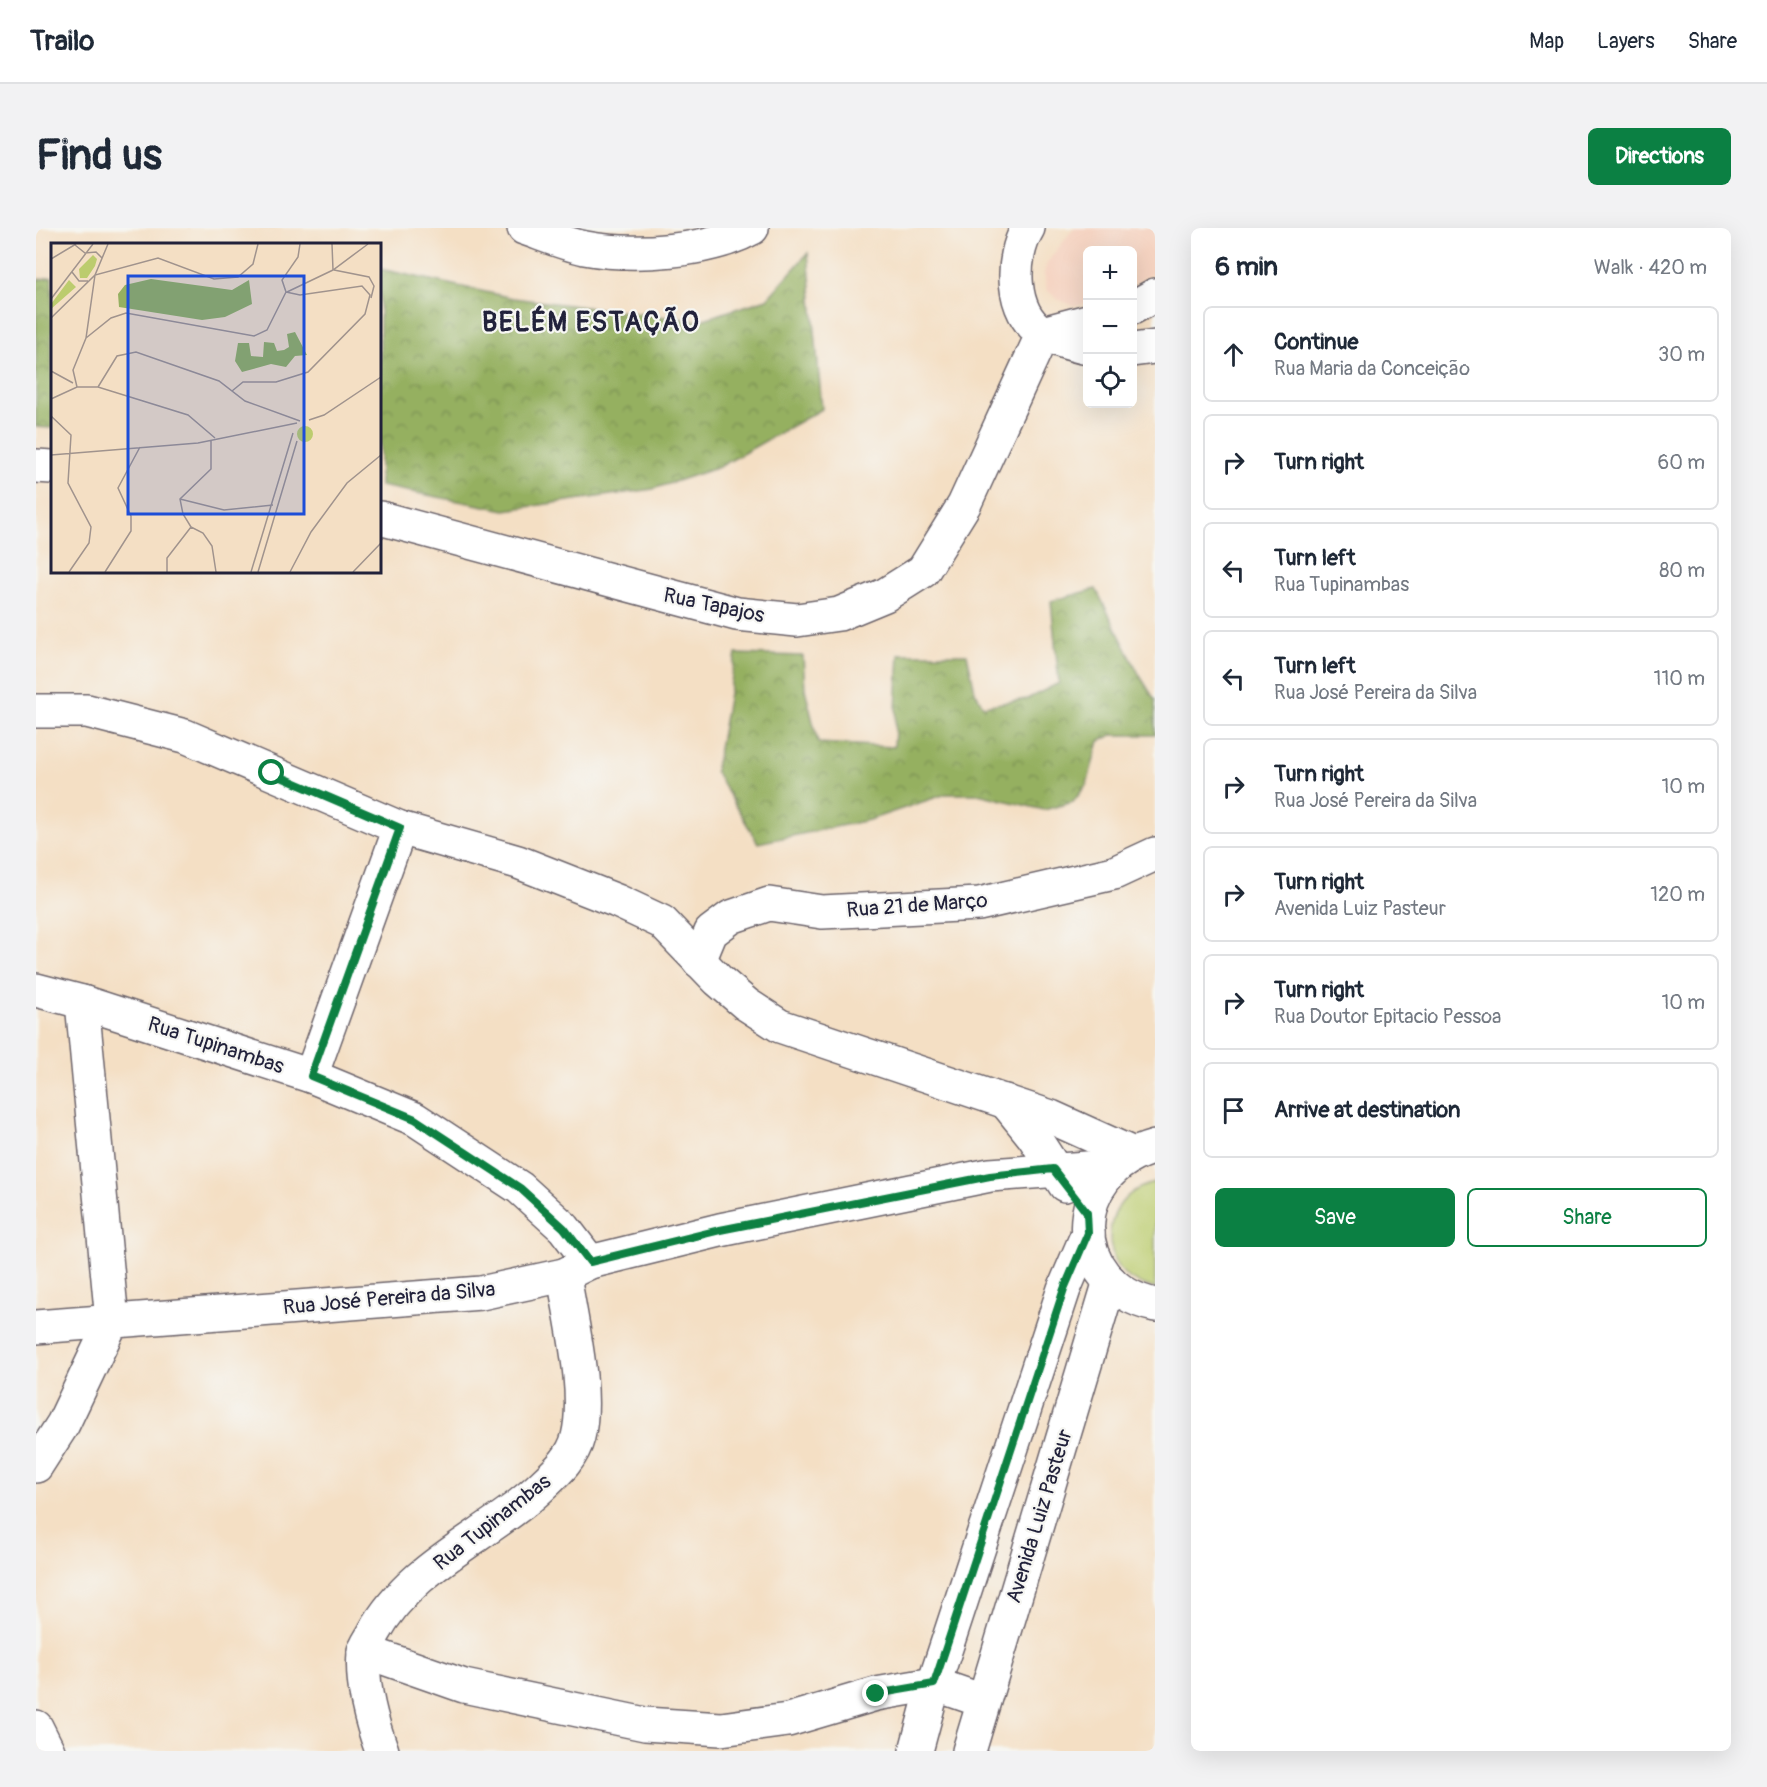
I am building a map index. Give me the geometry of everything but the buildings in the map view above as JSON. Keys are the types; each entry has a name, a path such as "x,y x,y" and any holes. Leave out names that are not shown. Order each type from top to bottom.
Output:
{"street":[{"path":"524,228 585,248 651,253 734,238 752,228"},
{"path":"1028,228 1017,252 1017,286 1025,315 1043,333 1083,346"},
{"path":"1137,305 1155,295"},
{"path":"1043,333 1083,322"},
{"name":"Rua Tapajos","path":"381,519 737,614 797,620 839,614 885,595 923,572 964,505 1043,333"},
{"path":"1137,350 1155,348"},
{"path":"36,466 51,467"},
{"path":"36,711 87,711 185,736 400,828 518,862 617,901 662,922 699,961 746,1004 780,1026 1051,1117 1134,1156 1098,1186 934,1684 916,1751"},
{"path":"311,1076 400,828"},
{"name":"Rua 21 de Março","path":"699,961 711,933 718,927 731,917 769,904 822,912 979,904 1114,873 1155,854"},
{"name":"Rua Tupinambas","path":"36,990 82,1002 311,1076 415,1119 520,1188 564,1228 577,1269 583,1404 578,1439 566,1463 532,1496 449,1552 410,1587 381,1618 364,1651"},
{"path":"36,1466 63,1424 112,1321 82,1002"},
{"path":"1005,1101 1034,1137 1087,1223 1095,1259 1110,1281 1130,1296 1155,1305"},
{"name":"Rua José Pereira da Silva","path":"36,1328 481,1293 720,1230 990,1176 1134,1156"},
{"name":"Avenida Luiz Pasteur","path":"969,1751 1110,1281"},
{"path":"382,1751 367,1703 364,1651 464,1686 645,1724 721,1729 788,1720 876,1694 934,1684 983,1701"},
{"path":"36,1727 48,1751"}],"shaded area":[{"path":"1074,228 1155,228 1155,272 1137,282 1137,246 1083,246 1083,304 1076,306 1059,300 1047,290 1044,273 1047,263"}],"green space":[{"path":"808,253 822,409 719,467 653,489 505,510 381,486 381,269 513,298 698,321 767,299"},
{"path":"51,277 51,428 36,427 36,280"},
{"path":"1096,589 1140,676 1155,700 1155,735 1112,735 1099,741 1087,784 1073,802 1044,810 978,794 946,794 869,820 758,843 715,771 736,654 803,656 805,689 818,743 894,747 899,654 967,654 975,691 983,706 1027,699 1059,683 1051,601"},
{"path":"1155,1183 1155,1289 1125,1275 1116,1262 1111,1248 1110,1233 1119,1207 1128,1196 1140,1188"}],"district":[{"name":"BELÉM ESTAÇÃO","path":"591,322"}],"route":[{"path":"272,773 400,828 311,1076 415,1119 520,1188 564,1228 590,1262 720,1230 990,1176 1053,1169 1087,1213 1088,1233 1064,1289 934,1684 876,1694"}]}
